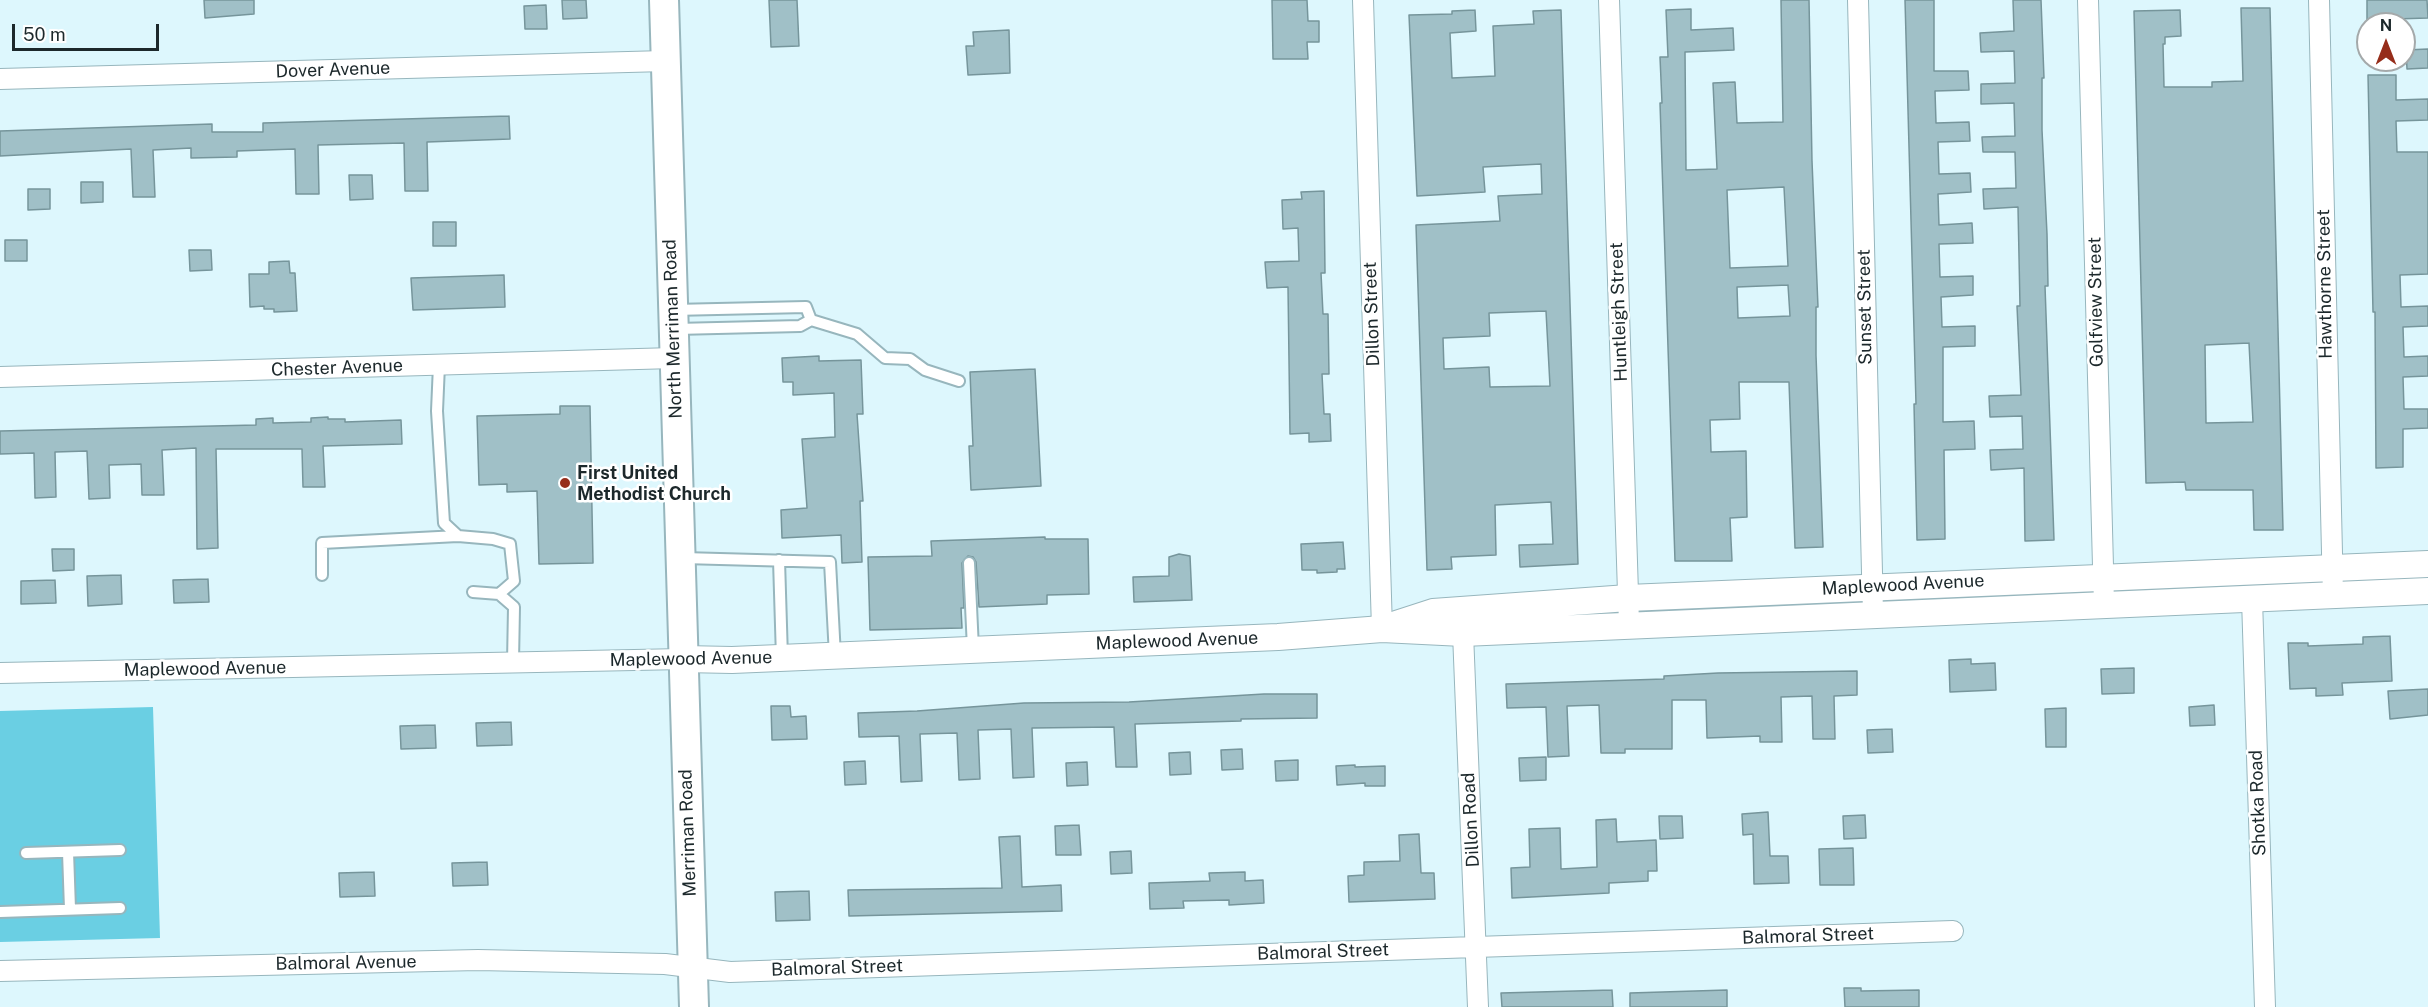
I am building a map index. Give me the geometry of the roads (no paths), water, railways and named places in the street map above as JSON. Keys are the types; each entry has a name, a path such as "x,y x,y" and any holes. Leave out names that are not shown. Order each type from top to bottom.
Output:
{"main road":[{"name":"North Merriman Road","path":"664,0 682,659"},
{"name":"Merriman Road","path":"682,659 694,1007"}],"street":[{"name":"Dillon Street","path":"1363,0 1382,629"},
{"name":"Huntleigh Street","path":"1609,0 1629,624"},
{"name":"Sunset Street","path":"1858,0 1873,613"},
{"name":"Golfview Street","path":"2088,0 2104,604"},
{"name":"Hawthorne Street","path":"2319,0 2333,595"},
{"name":"Dover Avenue","path":"0,79 665,61"},
{"name":"Chester Avenue","path":"0,377 674,358"},
{"name":"Maplewood Avenue","path":"1382,629 1433,612 1628,598 2103,576 2428,564"},
{"name":"Maplewood Avenue","path":"0,673 782,658 1278,637 1382,629 1463,633 1873,613 2428,591"},
{"name":"Shotka Road","path":"2252,599 2265,1007"},
{"name":"Dillon Road","path":"1463,633 1478,1007"},
{"name":"Balmoral Street","path":"693,969 730,972 1953,931"},
{"name":"Balmoral Avenue","path":"0,971 478,960 664,964 693,969"}],"lane":[{"path":"673,319 806,307 811,320"},
{"path":"673,319 800,326 811,320 857,333 885,358 909,359 925,370 959,381"},
{"path":"440,365 437,411 444,523 458,536"},
{"path":"322,575 322,543 458,536 494,539 510,544 514,581 499,594"},
{"path":"680,558 830,562 835,656"},
{"path":"779,560 782,658"},
{"path":"969,563 973,650"},
{"path":"473,592 499,594 514,607 513,662"},
{"path":"26,853 120,850"},
{"path":"68,852 70,909"},
{"path":"0,912 120,908"}],"place":[{"name":"First United Methodist Church","path":"565,483"}]}
